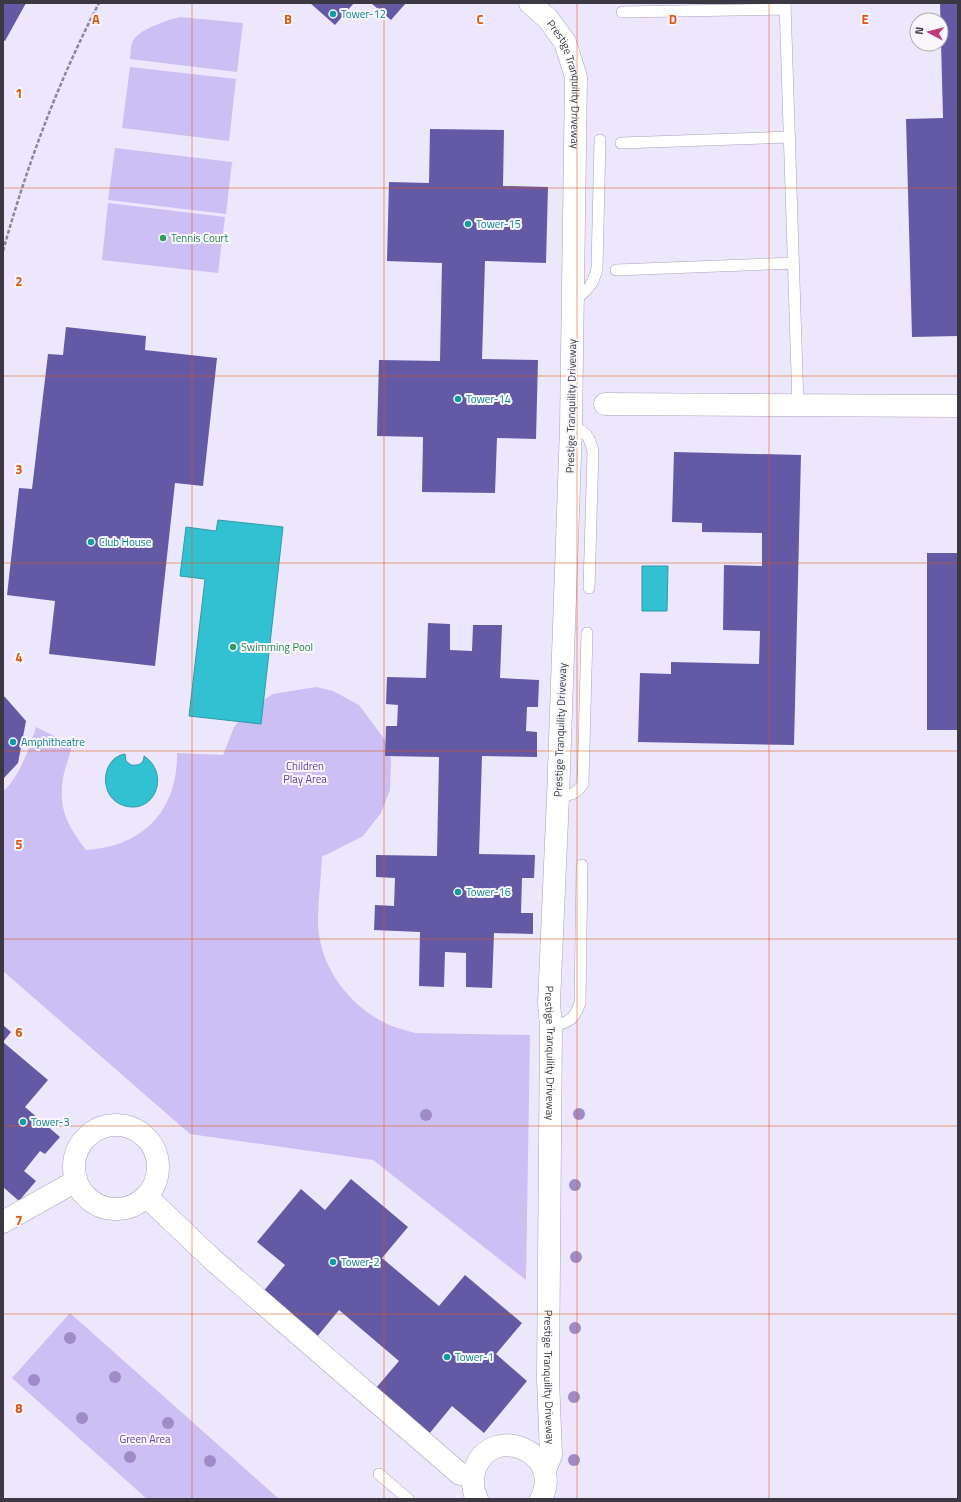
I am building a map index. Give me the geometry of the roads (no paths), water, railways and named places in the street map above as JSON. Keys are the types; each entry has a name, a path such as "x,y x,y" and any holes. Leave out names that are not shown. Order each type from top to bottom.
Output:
{"street":[{"name":"Prestige Tranquility Driveway","path":"530,3 548,19 565,42 576,77 571,427 549,1003 551,1026 548,1379 551,1455 544,1470"},
{"path":"605,404 958,406"},
{"path":"116,1124 130,1127 142,1133 151,1144 157,1157 157,1171 154,1184 146,1196 137,1203 126,1208 114,1209 101,1206 82,1192 76,1181 74,1169 75,1155 81,1143 90,1133 102,1126 116,1124"},
{"path":"3,1222 76,1181"},
{"path":"146,1196 212,1259 460,1474 473,1476"},
{"path":"477,1499 473,1487 473,1476 477,1464 484,1455 494,1448 507,1445 519,1446 530,1451 539,1460 544,1470 546,1481 545,1492 541,1499"}],"lane":[{"path":"622,12 785,6 798,405"},
{"path":"621,143 790,137"},
{"path":"573,300 587,291 592,284 597,268 600,140"},
{"path":"616,270 794,263"},
{"path":"571,427 580,429 587,435 591,442 590,588"},
{"path":"558,797 573,795 583,784 587,633"},
{"path":"551,1026 570,1021 575,1015 580,1003 582,865"},
{"path":"379,1474 408,1499"}],"water":[{"name":"Swimming Pool","path":"218,520 283,527 261,724 189,716 205,579 180,576 186,527 216,531"},
{"path":"642,566 668,566 667,611 642,611"},
{"path":"125,754 126,761 131,765 140,764 144,759 144,756 152,763 158,781 156,790 151,798 145,804 136,807 125,806 116,802 110,795 107,788 107,770 117,757"}],"place":[{"name":"Tower-12","path":"333,14"},
{"name":"Tower-15","path":"468,224"},
{"name":"Tennis Court","path":"163,238"},
{"name":"Tower-14","path":"458,399"},
{"name":"Club House","path":"91,542"},
{"name":"Swimming Pool","path":"233,647"},
{"name":"Amphitheatre","path":"13,742"},
{"name":"Tower-16","path":"458,892"},
{"name":"Tower-3","path":"23,1122"},
{"name":"Tower-2","path":"333,1262"},
{"name":"Tower-1","path":"447,1357"}],"park label":[{"name":"Children Play Area","path":"305,772"},
{"name":"Green Area","path":"145,1439"}]}
